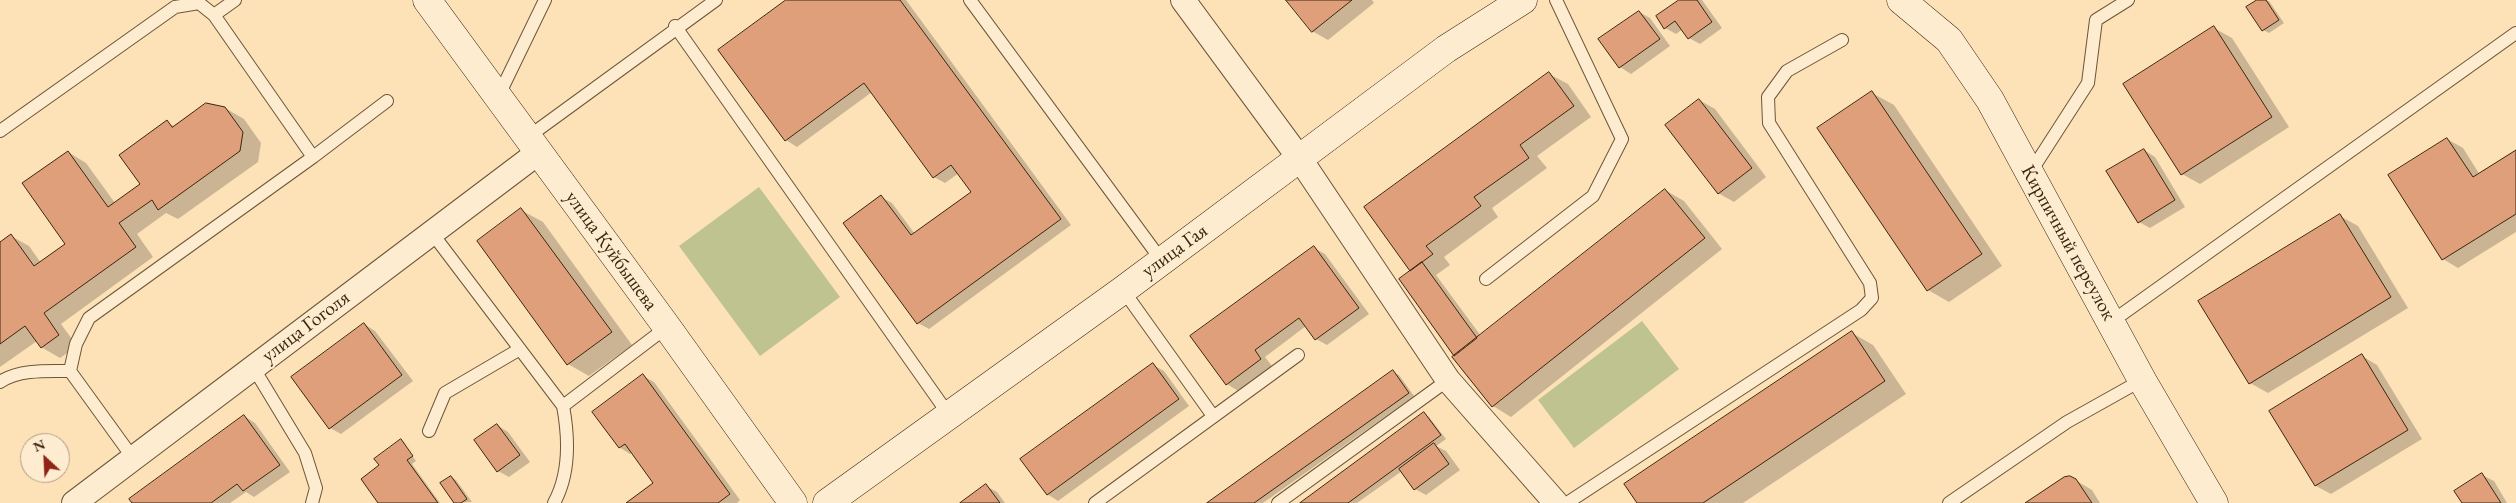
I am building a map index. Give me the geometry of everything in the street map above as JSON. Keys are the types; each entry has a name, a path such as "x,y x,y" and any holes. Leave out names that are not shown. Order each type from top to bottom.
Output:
{"main road":[{"name":"улица Куйбышева","path":"427,0 667,327 793,503"},
{"name":"улица Гая","path":"827,503 1123,290 1446,49 1523,0"},
{"name":"Кирпичный переулок","path":"1901,0 1949,40 1990,100 2142,380 2214,503"}],"street":[{"path":"1183,0 1300,159 1448,380 1556,503"},
{"name":"улица Гоголя","path":"79,501 133,458 432,233 533,145"}],"lane":[{"path":"214,15 235,0"},
{"path":"498,97 545,0"},
{"path":"533,145 676,27 716,0"},
{"path":"970,0 1162,261"},
{"path":"1486,279 1594,196 1622,139 1556,0"},
{"path":"2030,173 2088,83 2096,20 2128,0"},
{"path":"0,131 175,7 199,3 214,15 313,157"},
{"path":"676,27 950,415"},
{"path":"2111,322 2516,33"},
{"path":"1567,503 1861,310 1872,298 1870,284 1769,123 1768,97 1788,72 1842,40"},
{"path":"133,458 70,371 76,344 89,318 387,102"},
{"path":"432,233 563,406 568,435 562,488 554,503"},
{"path":"1123,290 1214,416"},
{"path":"563,406 667,327"},
{"path":"429,431 444,392 520,349"},
{"path":"1095,503 1298,355"},
{"path":"253,367 305,453 316,488 312,503"},
{"path":"0,382 6,378 39,371 70,371"},
{"path":"1278,503 1448,380"},
{"path":"1949,503 2067,422 2142,380"}],"green space":[{"path":"759,187 840,297 760,356 679,246"},
{"path":"1642,321 1679,369 1574,448 1538,400"}],"building":[{"path":"786,0 900,0 1061,219 917,324 843,223 881,195 911,235 971,192 951,165 933,178 864,83 785,141 718,50"},
{"path":"1286,0 1352,0 1312,32"},
{"path":"1679,0 1697,0 1712,22 1688,39 1675,21 1664,29 1656,16"},
{"path":"2257,0 2266,0 2279,20 2262,31 2246,7"},
{"path":"1639,11 1660,39 1619,68 1598,39"},
{"path":"2214,26 2272,117 2181,175 2123,84"},
{"path":"1549,72 1574,106 1520,145 1529,158 1474,197 1481,206 1426,246 1433,254 1410,271 1364,207"},
{"path":"1872,91 1982,254 1927,291 1817,128"},
{"path":"1699,99 1752,168 1718,194 1665,125"},
{"path":"206,103 225,107 243,132 240,151 158,210 152,200 119,223 136,247 44,313 59,335 41,348 25,326 0,344 0,242 11,234 34,266 65,244 22,183 68,151 108,207 140,184 119,155 167,120 172,127"},
{"path":"2447,138 2473,177 2516,150 2516,214 2442,260 2388,175"},
{"path":"2144,149 2175,200 2138,223 2106,171"},
{"path":"1665,189 1705,238 1492,407 1452,357"},
{"path":"521,208 612,332 567,365 477,241"},
{"path":"2340,214 2391,297 2249,384 2198,301"},
{"path":"1314,246 1359,308 1315,340 1299,318 1255,350 1261,359 1226,385 1190,336"},
{"path":"1422,262 1477,338 1454,356 1399,279"},
{"path":"364,323 402,375 329,429 291,377"},
{"path":"1852,331 1885,381 1703,503 1637,503 1624,484"},
{"path":"2362,354 2408,430 2315,486 2269,411"},
{"path":"1153,363 1179,399 1047,495 1020,459"},
{"path":"1393,370 1409,393 1254,503 1207,503"},
{"path":"643,374 730,494 718,503 626,503 653,483 625,444 619,448 592,412"},
{"path":"1424,412 1441,435 1348,503 1300,503"},
{"path":"244,415 280,465 243,491 237,484 211,503 132,503 129,499"},
{"path":"497,424 520,455 497,472 474,440"},
{"path":"401,439 413,456 407,460 438,503 378,503 361,479 379,465 374,459"},
{"path":"1434,443 1449,464 1414,490 1399,469"},
{"path":"2482,473 2501,503 2462,503 2454,491"},
{"path":"451,476 467,499 461,503 454,503 440,483"},
{"path":"2070,476 2076,479 2092,503 2025,503 2064,477"},
{"path":"986,484 1000,503 960,503"}]}
